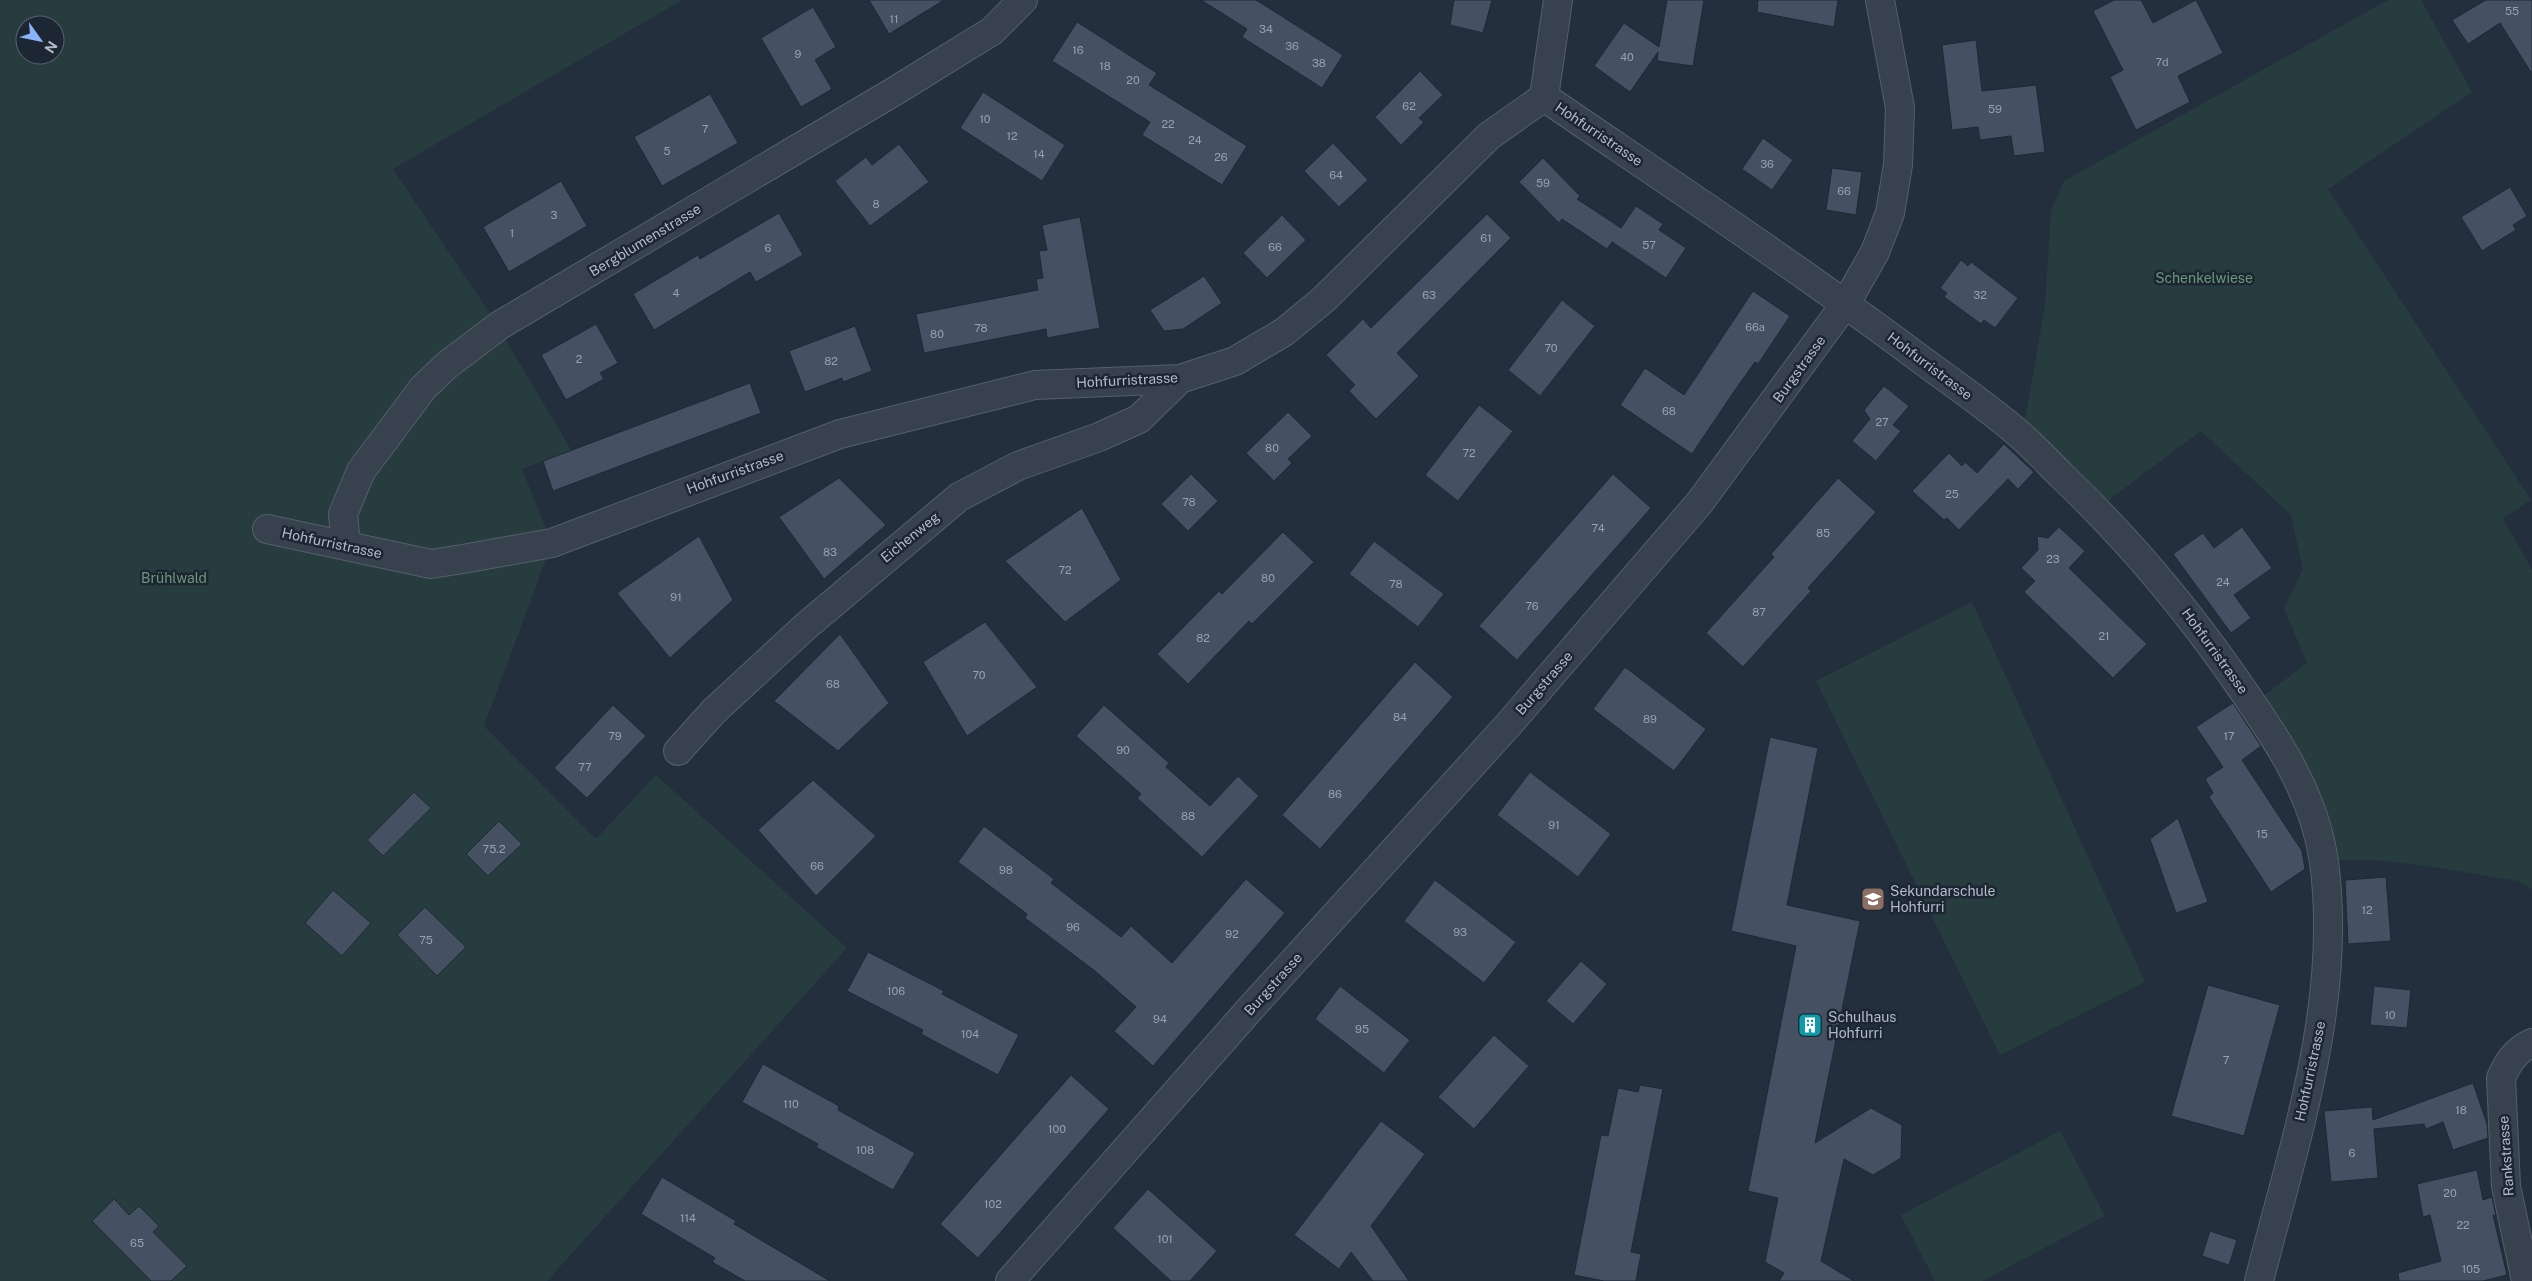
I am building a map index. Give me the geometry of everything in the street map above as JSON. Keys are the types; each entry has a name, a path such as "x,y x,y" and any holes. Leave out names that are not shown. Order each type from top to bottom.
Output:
{"street":[{"name":"Bergblumenstrasse","path":"346,545 343,514 361,472 423,388 447,365 500,325 896,92 992,31 1023,0"},
{"path":"1544,97 1558,0"},
{"name":"Burgstrasse","path":"1010,1281 1250,1009 1509,724 1700,502 1846,303 1875,252 1890,213 1898,165 1900,108 1880,0"},
{"name":"Hohfurristrasse","path":"267,529 431,564 552,543 840,434 1035,385 1180,379 1235,361 1284,332 1329,294 1488,136 1544,97 1846,303 2014,430 2128,541 2174,594 2292,764 2311,810 2324,861 2327,920 2326,978 2320,1033 2259,1281"},
{"name":"Eichenweg","path":"678,751 714,711 806,626 959,497 1018,466 1099,437 1138,419 1180,379"},
{"name":"Rankstrasse","path":"2526,1281 2506,1186 2501,1078 2509,1062 2523,1046 2532,1043"}],"green space":[{"name":"Brühlwald","path":"0,0 682,0 393,169 491,315 571,450 522,469 552,543 484,726 596,839 656,775 847,948 547,1281 0,1281"},
{"name":"Schenkelwiese","path":"2388,0 2421,0 2472,92 2328,189 2531,500 2503,518 2532,570 2532,889 2519,881 2422,865 2373,860 2324,861 2253,704 2307,663 2284,608 2303,569 2291,515 2201,431 2097,509 2014,430 2026,416 2045,305 2051,210 2064,181"},
{"path":"1972,602 2145,982 2000,1055 1816,681"},
{"path":"2060,1131 2105,1216 1982,1281 1935,1281 1901,1215"}],"building":[{"path":"869,0 944,0 889,34"},
{"path":"1201,0 1256,0 1343,55 1322,88 1242,37 1247,29"},
{"path":"1454,0 1492,0 1483,33 1450,25"},
{"path":"1667,0 1704,0 1693,66 1657,61 1658,52 1630,92 1594,66 1624,23 1659,47"},
{"path":"1758,0 1838,0 1834,27 1757,12"},
{"path":"2114,0 2141,0 2153,23 2196,0 2223,53 2178,76 2190,102 2136,130 2110,77 2123,70 2093,11"},
{"path":"2486,0 2532,0 2532,74 2500,23 2468,44 2452,20"},
{"path":"813,7 836,47 815,60 832,89 801,107 761,38"},
{"path":"1077,22 1157,73 1149,85 1247,146 1222,185 1142,135 1150,122 1052,61"},
{"path":"1976,40 1982,91 2036,85 2045,152 2014,156 2011,136 1980,140 1978,127 1952,130 1942,45"},
{"path":"1420,71 1443,95 1419,118 1424,122 1401,145 1375,117"},
{"path":"983,92 1065,145 1042,181 960,128"},
{"path":"710,94 738,143 662,186 634,137"},
{"path":"1763,138 1793,160 1772,190 1742,169"},
{"path":"1333,143 1368,180 1339,207 1304,171"},
{"path":"899,144 929,182 870,226 835,181 866,157 872,165"},
{"path":"1543,158 1580,196 1577,199 1621,228 1636,206 1663,224 1659,230 1686,248 1666,278 1612,242 1607,249 1562,219 1559,223 1519,182"},
{"path":"1832,168 1862,172 1856,215 1826,210"},
{"path":"561,181 587,226 509,272 483,227"},
{"path":"2510,187 2527,216 2513,225 2516,230 2482,251 2461,217"},
{"path":"779,213 803,255 756,282 750,272 654,330 633,294 698,255 700,259"},
{"path":"1487,214 1511,238 1397,353 1419,376 1376,419 1349,391 1355,385 1326,355 1363,319 1371,328"},
{"path":"1282,215 1306,240 1267,278 1243,253"},
{"path":"1080,217 1100,328 1047,338 1046,329 924,353 916,314 1038,290 1036,279 1043,278 1039,251 1047,250 1042,225"},
{"path":"1961,260 1968,266 1971,262 2018,298 1995,328 1984,320 1981,324 1944,297 1947,293 1940,288"},
{"path":"1204,276 1222,303 1183,329 1164,331 1150,310"},
{"path":"1753,291 1790,316 1758,364 1755,362 1692,454 1620,405 1645,368 1684,395"},
{"path":"1562,300 1595,326 1540,396 1508,370"},
{"path":"596,324 618,363 600,373 604,379 566,400 541,355"},
{"path":"855,326 872,371 843,382 842,378 805,392 789,351"},
{"path":"750,383 761,413 553,491 543,461"},
{"path":"1884,386 1909,406 1893,425 1901,431 1876,461 1852,441 1870,419 1864,410"},
{"path":"1479,405 1513,431 1458,501 1425,475"},
{"path":"1288,412 1312,436 1288,459 1292,463 1274,481 1246,453"},
{"path":"2004,444 2034,472 2018,489 2008,479 1959,530 1947,518 1944,520 1912,491 1949,453 1962,466 1965,462 1977,473"},
{"path":"1191,474 1218,501 1188,531 1161,504"},
{"path":"1613,474 1651,508 1517,660 1479,626"},
{"path":"839,478 886,525 824,579 779,517"},
{"path":"1838,478 1876,512 1808,588 1811,591 1743,667 1706,633 1774,557 1771,554"},
{"path":"1082,508 1121,580 1065,622 1005,561"},
{"path":"2059,527 2085,551 2069,568 2147,644 2113,678 2024,592 2035,581 2021,568 2038,550 2037,536 2048,538"},
{"path":"2242,527 2272,568 2234,595 2251,618 2231,633 2173,554 2203,533 2214,548"},
{"path":"1283,532 1314,562 1252,624 1249,621 1188,684 1157,654 1219,591 1222,594"},
{"path":"699,536 733,600 670,658 617,593"},
{"path":"1374,541 1444,594 1418,627 1349,574"},
{"path":"985,622 1037,687 967,736 923,662"},
{"path":"840,634 889,703 838,751 774,701"},
{"path":"1415,662 1453,697 1320,849 1282,815"},
{"path":"1625,667 1706,729 1674,771 1593,709"},
{"path":"2233,703 2261,746 2242,760 2302,851 2305,869 2271,892 2209,797 2213,793 2205,779 2223,767 2196,727"},
{"path":"613,705 646,736 587,798 554,768"},
{"path":"1104,705 1169,763 1166,767 1210,806 1238,776 1259,796 1202,857 1137,798 1141,794 1076,736"},
{"name":"Schulhaus Hohfurri","path":"1770,737 1818,748 1787,905 1860,921 1815,1143 1871,1108 1902,1125 1901,1158 1873,1175 1844,1159 1821,1261 1854,1281 1779,1281 1784,1273 1765,1262 1778,1198 1748,1191 1796,946 1731,931"},
{"path":"1530,772 1611,834 1578,877 1497,815"},
{"path":"813,780 876,836 816,896 758,830"},
{"path":"414,792 431,808 383,856 367,840"},
{"path":"2178,818 2208,902 2176,913 2150,839"},
{"path":"499,821 522,844 488,876 466,854"},
{"path":"984,826 1054,879 1051,883 1121,937 1131,926 1172,963 1246,879 1285,913 1153,1066 1114,1031 1136,1007 1095,971 1025,918 1027,914 958,862"},
{"path":"2386,877 2391,941 2348,944 2345,880"},
{"path":"1435,880 1516,942 1484,983 1404,921"},
{"path":"333,890 371,923 342,956 305,923"},
{"path":"425,907 466,947 437,976 397,935"},
{"path":"868,952 944,991 942,994 1019,1035 998,1075 921,1034 923,1030 847,991"},
{"path":"1581,961 1607,984 1573,1024 1546,1001"},
{"path":"2208,985 2280,1005 2244,1136 2171,1116"},
{"path":"1340,986 1410,1040 1384,1073 1315,1019"},
{"path":"2374,986 2411,990 2407,1028 2370,1025"},
{"path":"1494,1035 1529,1066 1474,1129 1438,1097"},
{"path":"763,1064 839,1106 838,1110 915,1153 893,1190 816,1147 818,1144 742,1102"},
{"path":"1071,1075 1109,1109 978,1258 940,1224"},
{"path":"2473,1083 2487,1124 2488,1138 2453,1150 2443,1122 2426,1129 2424,1124 2374,1129 2378,1178 2331,1182 2324,1111 2372,1107 2373,1120"},
{"path":"1640,1085 1663,1089 1631,1252 1641,1254 1636,1281 1604,1281 1574,1275 1601,1135 1608,1136 1618,1088 1638,1092"},
{"path":"1381,1121 1425,1154 1371,1226 1409,1281 1373,1281 1351,1252 1339,1269 1294,1235"},
{"path":"2477,1170 2483,1200 2492,1197 2496,1216 2493,1215 2507,1275 2483,1281 2399,1281 2398,1273 2441,1261 2430,1215 2423,1217 2417,1184"},
{"path":"662,1177 736,1221 734,1224 830,1281 745,1281 712,1262 715,1258 641,1214"},
{"path":"1148,1189 1217,1251 1190,1281 1171,1281 1113,1228"},
{"path":"114,1199 129,1215 139,1206 159,1226 153,1232 187,1266 171,1281 151,1281 92,1221"},
{"path":"2210,1231 2237,1240 2229,1265 2202,1256"}],"place":[{"name":"Sekundarschule Hohfurri","path":"1873,899"},
{"name":"Schulhaus Hohfurri","path":"1810,1025"}]}
